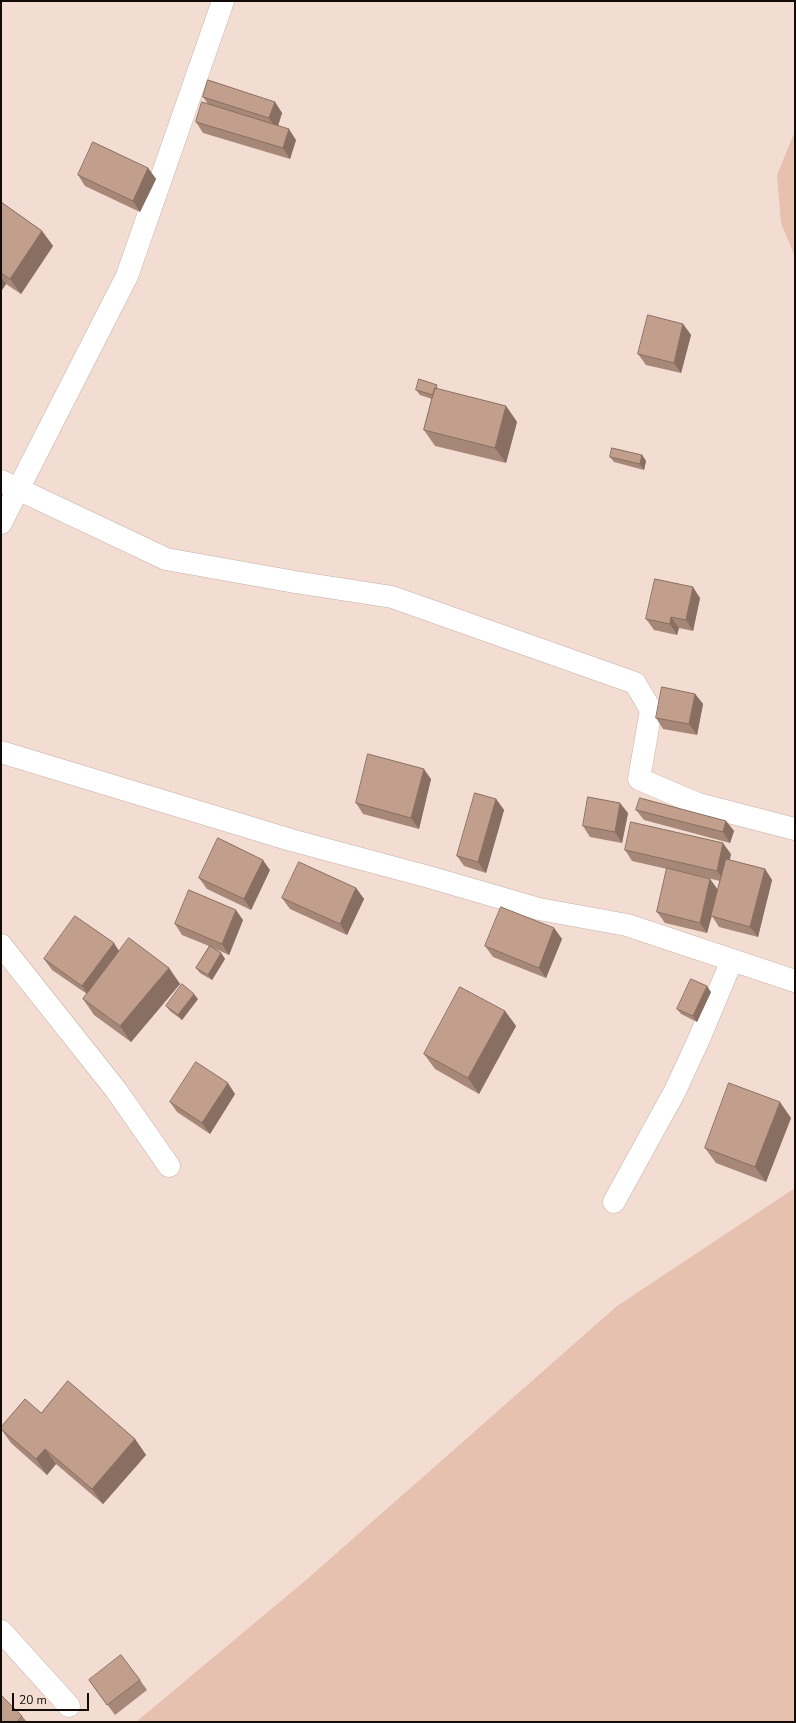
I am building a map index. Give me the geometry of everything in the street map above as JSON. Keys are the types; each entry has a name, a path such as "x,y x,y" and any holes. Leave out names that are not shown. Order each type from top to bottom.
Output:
{"street":[{"path":"1,523 10,486 127,276 223,1"},
{"path":"10,486 166,559 294,582 392,597 635,683 651,710 640,779 698,804 795,829"},
{"path":"1,752 291,840 429,877 539,909 627,925 795,981"},
{"path":"1,945 116,1090 168,1166"},
{"path":"614,1202 675,1091 700,1039 732,960"},
{"path":"1,1631 69,1706"}],"shaded area":[{"path":"795,131 795,257 781,223 777,175"},
{"path":"795,1188 795,1722 136,1722 306,1580 617,1306"}],"building":[{"path":"208,80 275,102 269,118 203,97"},
{"path":"202,102 289,129 283,148 196,122"},
{"path":"93,142 148,168 133,201 78,175"},
{"path":"1,202 42,231 10,279 1,273"},
{"path":"648,315 683,324 674,363 638,354"},
{"path":"419,379 437,385 433,395 416,390"},
{"path":"435,388 506,406 495,448 424,430"},
{"path":"612,448 642,455 640,464 610,457"},
{"path":"655,579 693,587 686,620 671,617 670,624 646,619"},
{"path":"662,687 695,694 689,724 656,718"},
{"path":"368,754 424,769 411,818 356,803"},
{"path":"475,793 496,799 478,862 457,856"},
{"path":"588,797 620,803 615,832 583,826"},
{"path":"640,798 726,821 723,832 636,810"},
{"path":"631,822 723,843 717,871 625,850"},
{"path":"218,838 263,860 244,899 199,878"},
{"path":"726,859 765,869 750,927 711,916"},
{"path":"299,862 356,888 340,924 282,898"},
{"path":"667,868 710,879 700,923 657,912"},
{"path":"189,890 236,910 222,944 175,924"},
{"path":"501,907 554,928 539,968 485,946"},
{"path":"75,916 114,943 82,986 44,959"},
{"path":"129,938 169,968 120,1026 83,999"},
{"path":"210,946 221,953 208,975 196,968"},
{"path":"691,979 707,986 693,1016 677,1009"},
{"path":"182,984 194,994 178,1015 166,1006"},
{"path":"460,987 505,1011 468,1078 424,1054"},
{"path":"196,1062 228,1083 202,1123 170,1102"},
{"path":"729,1083 780,1102 755,1167 705,1148"},
{"path":"68,1381 135,1439 92,1489 45,1449 36,1459 1,1429 1,1427 25,1399 41,1413"},
{"path":"121,1655 140,1680 107,1705 89,1680"},
{"path":"1,1695 22,1716 17,1722 1,1722"}]}
